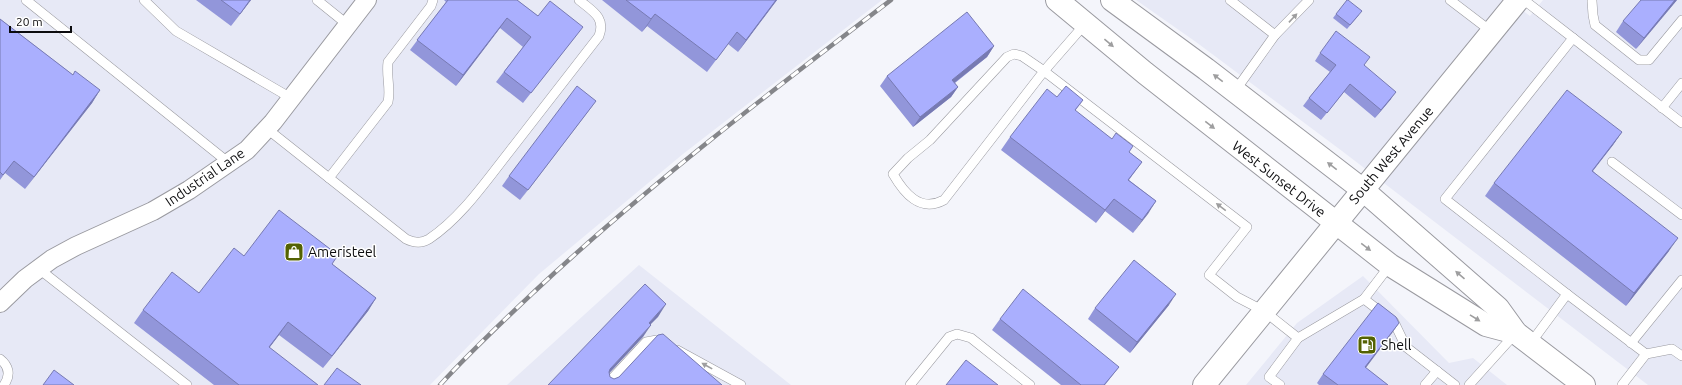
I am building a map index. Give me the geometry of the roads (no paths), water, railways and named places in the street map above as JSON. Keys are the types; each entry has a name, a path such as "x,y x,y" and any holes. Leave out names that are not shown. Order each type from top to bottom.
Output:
{"main road":[{"name":"West Sunset Drive","path":"1057,0 1145,74 1390,265 1486,325 1523,338"},
{"name":"West Sunset Drive","path":"1112,0 1235,91 1363,190 1498,308 1523,338 1584,385"},
{"name":"South West Avenue","path":"1204,385 1518,0"}],"street":[{"name":"Industrial Lane","path":"0,303 39,269 76,246 153,211 189,190 247,150 291,98 367,0"}],"lane":[{"path":"26,0 230,163"},
{"path":"144,0 176,31 291,98"},
{"path":"317,0 348,25"},
{"path":"329,178 388,102 390,94 386,73 388,62 431,6 433,0"},
{"path":"266,128 406,239 414,242 421,242 429,239 461,210 483,185 599,36 602,28 600,19 579,0"},
{"path":"1230,0 1275,35"},
{"path":"1235,91 1275,35 1309,0"},
{"path":"1450,0 1492,32"},
{"path":"1524,0 1682,123"},
{"path":"1595,0 1592,0 1592,15 1595,25 1639,60 1649,60 1682,20"},
{"path":"1085,24 1044,71 944,200 934,205 924,205 902,190 893,174 908,158 930,140 1007,57 1014,54 1022,56 1044,71 1247,227 1209,275 1237,298 1264,311 1298,338"},
{"path":"1573,38 1445,199 1646,354"},
{"path":"1662,108 1682,82"},
{"path":"1612,162 1682,215"},
{"path":"1280,385 1269,377 1298,338 1364,299 1390,265"},
{"path":"39,269 187,385"},
{"path":"1631,343 1682,280"},
{"path":"1469,385 1523,338 1567,294"},
{"path":"1364,299 1394,322 1406,347 1455,385"},
{"path":"910,385 949,337 957,334 971,338 1030,385"},
{"path":"606,385 646,342 657,340 741,385"},
{"path":"1622,385 1646,354 1670,349 1680,351"},
{"path":"0,358 8,367 9,374 4,385"},
{"path":"1425,385 1436,371"}],"railway":[{"path":"440,385 510,314 577,252 621,214 754,105 891,0"}],"place":[{"name":"Ameristeel","path":"294,252"},
{"name":"Shell","path":"1367,345"}]}
